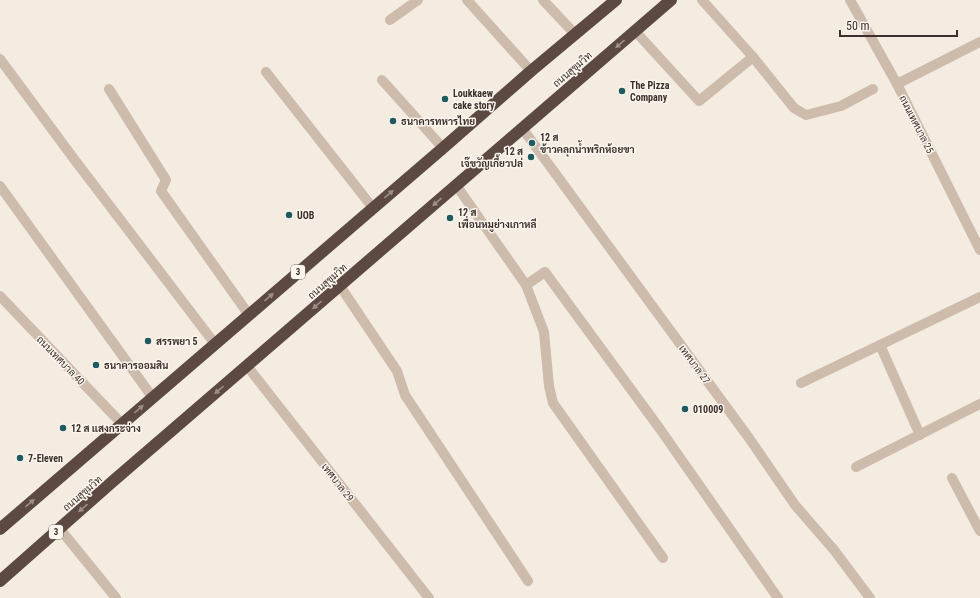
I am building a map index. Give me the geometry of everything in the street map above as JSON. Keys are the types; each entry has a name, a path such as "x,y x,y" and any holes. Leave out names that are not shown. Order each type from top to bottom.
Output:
{"highway":[{"name":"3","path":"0,529 443,148 530,71 616,0"},
{"name":"ถนนสุขุมวิท","path":"0,581 671,0"}],"street":[{"path":"390,20 418,0"},
{"path":"467,0 530,71"},
{"path":"543,0 575,34"},
{"path":"702,0 753,57 794,108 806,115 841,106 873,89"},
{"name":"ถนนเทศบาล 25","path":"850,0 897,84 980,250"},
{"path":"635,31 699,101 753,57"},
{"path":"897,84 980,42"},
{"path":"0,58 74,159 215,344"},
{"path":"266,72 373,208"},
{"path":"382,80 443,148"},
{"path":"109,89 166,180 161,191 249,315"},
{"name":"เทศบาล 27","path":"522,128 749,438 795,505 834,550 870,598"},
{"path":"456,185 526,285 544,332 549,386 553,403 663,558"},
{"path":"0,186 152,398"},
{"path":"526,285 545,272 660,429 778,598"},
{"path":"340,286 397,371 405,395 528,581"},
{"name":"ถนนเทศบาล 40","path":"0,296 122,424"},
{"path":"801,383 980,297"},
{"path":"880,345 920,435"},
{"name":"เทศบาล 29","path":"247,366 429,598"},
{"path":"856,467 980,404"},
{"path":"952,478 980,530"},
{"path":"60,528 116,598"}],"place":[{"name":"The Pizza Company","path":"622,91"},
{"name":"Loukkaew cake story","path":"445,99"},
{"name":"ธนาคารทหารไทย","path":"393,121"},
{"name":"12 ส ข้าวคลุกน้ำพริกห้อยขา","path":"532,143"},
{"name":"12 ส เจ๊ขวัญเกี้ยวปล่","path":"531,157"},
{"name":"UOB","path":"289,215"},
{"name":"12 ส เพื่อนหมูย่างเกาหลี","path":"450,218"},
{"name":"สรรพยา 5","path":"148,341"},
{"name":"ธนาคารออมสิน","path":"96,365"},
{"name":"010009","path":"685,409"},
{"name":"12 ส แสงกระจ่าง","path":"63,428"},
{"name":"7-Eleven","path":"20,458"}]}
